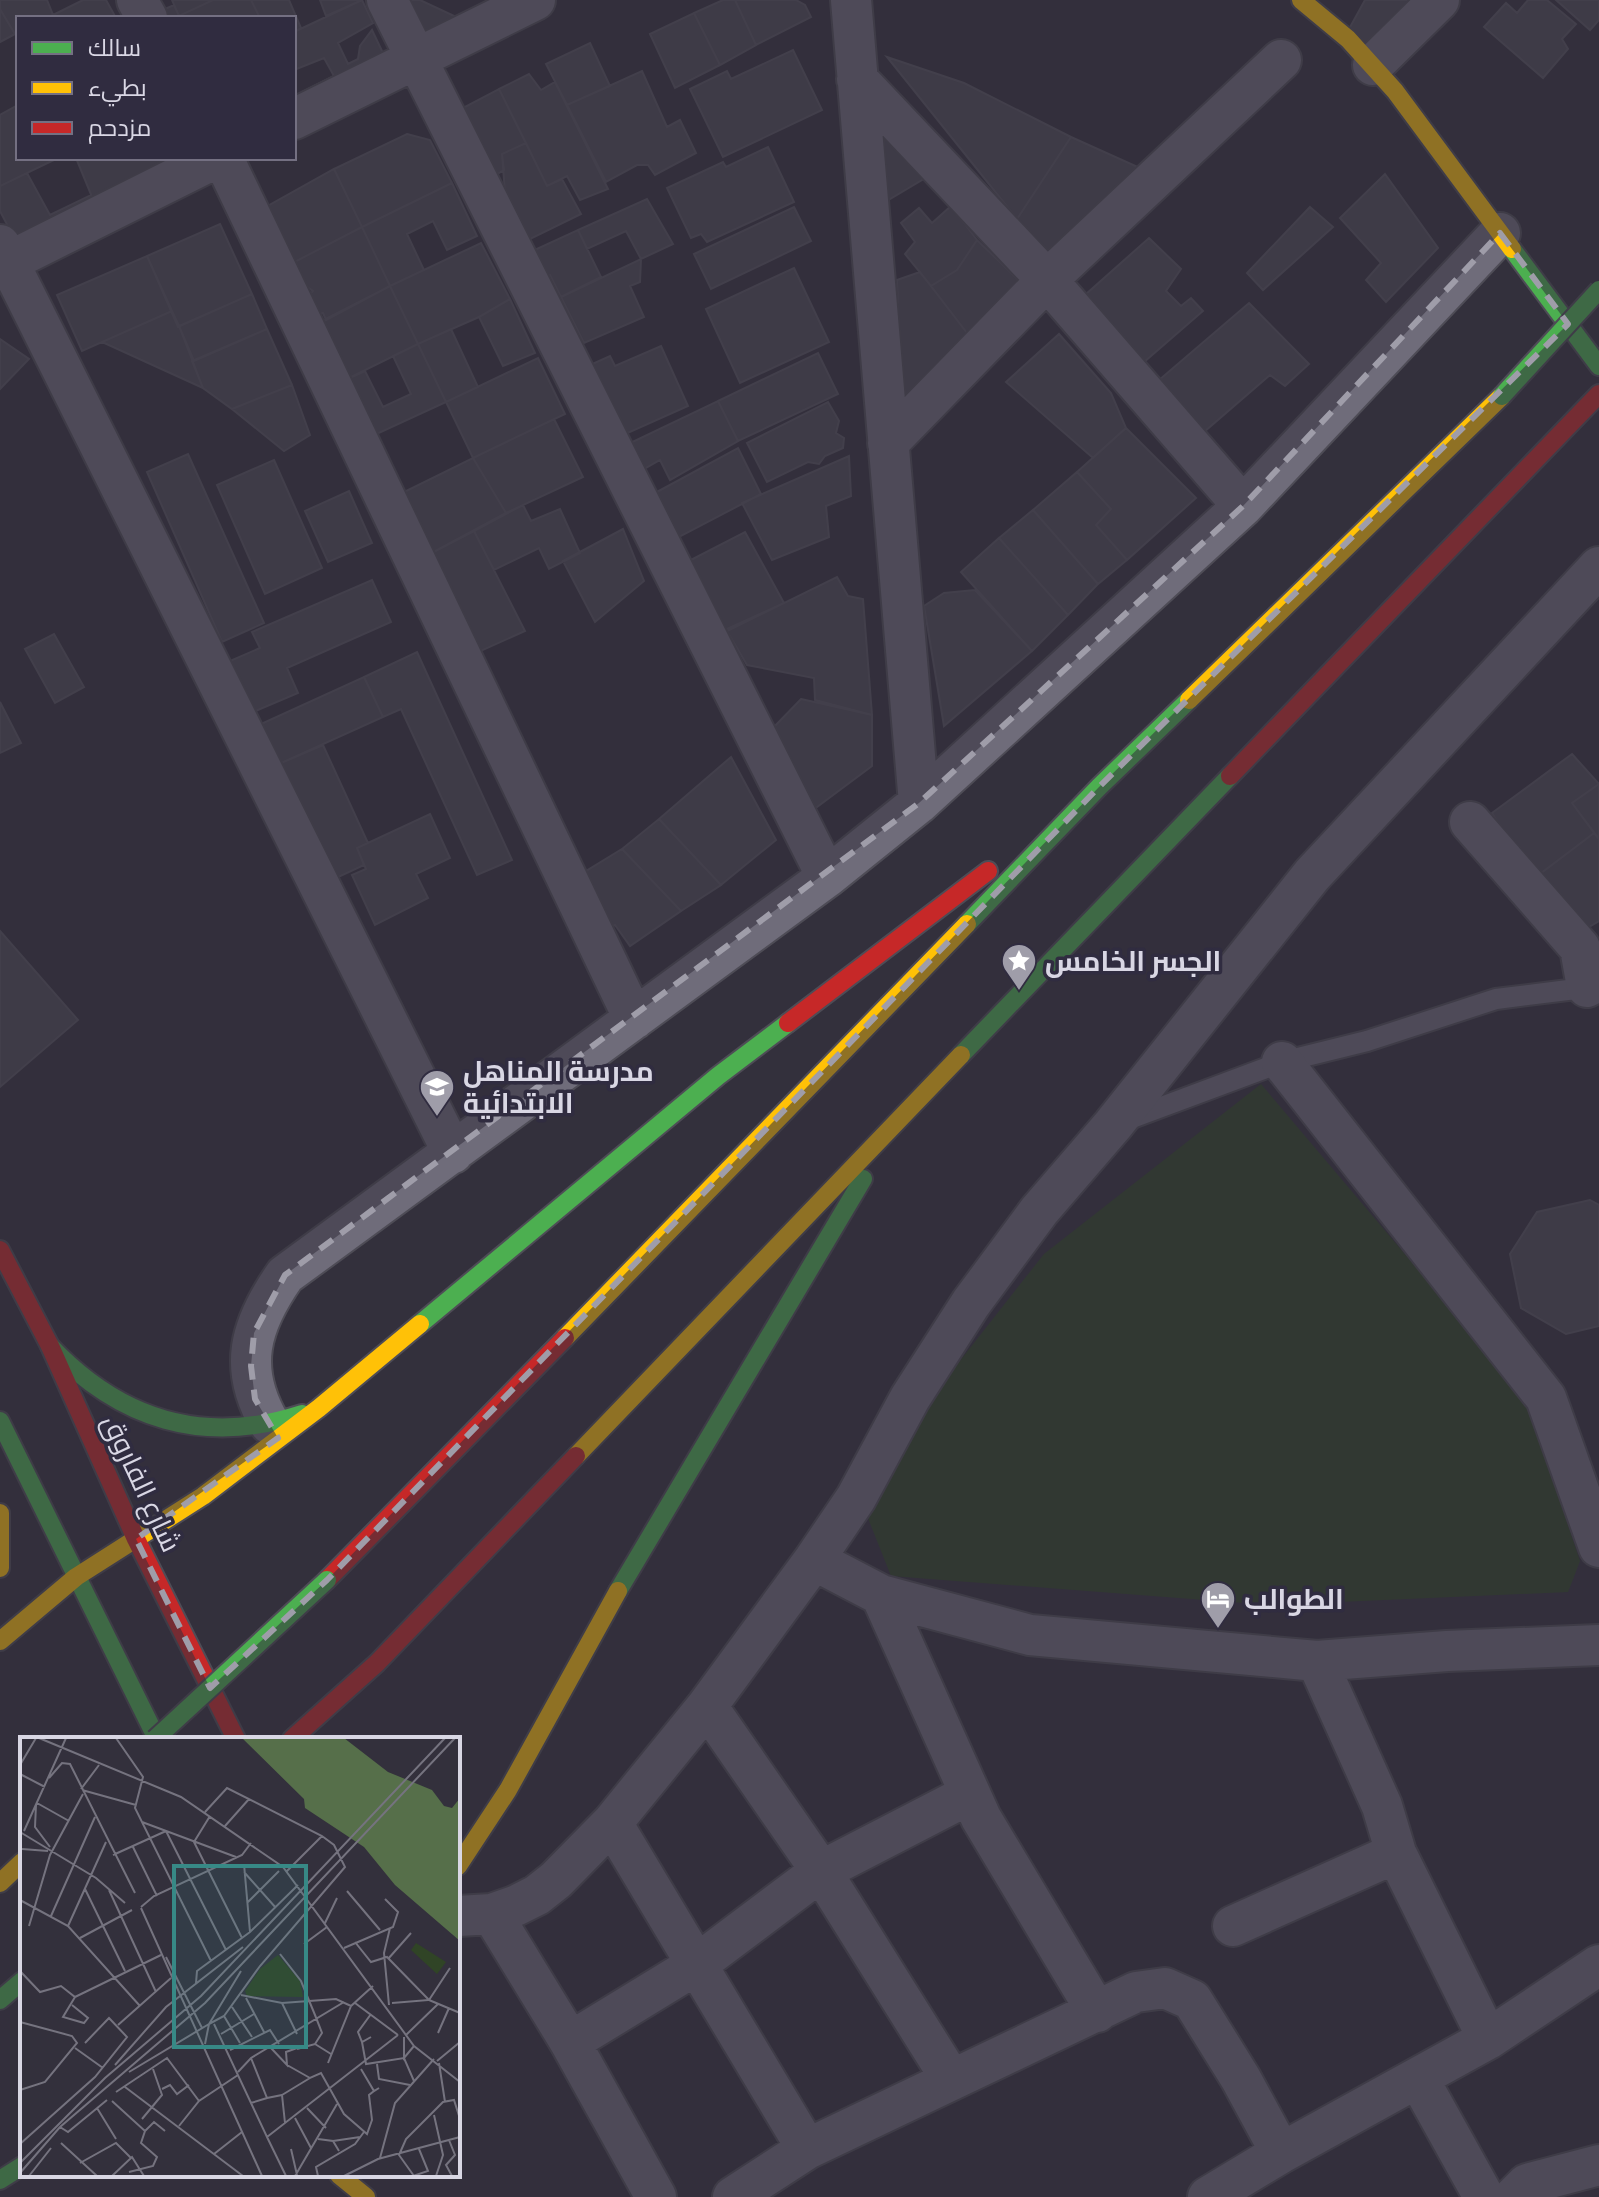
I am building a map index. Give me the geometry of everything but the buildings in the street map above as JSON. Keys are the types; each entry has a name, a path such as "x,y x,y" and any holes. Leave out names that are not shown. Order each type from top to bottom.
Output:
{"main road":[{"path":"1301,0 1348,39 1373,65 1599,366"},
{"path":"158,1737 327,1580 740,1160 1099,787 1502,396 1599,290"},
{"path":"294,1737 377,1663 1599,394"},
{"path":"0,1641 76,1577 203,1496 319,1408 718,1076 1099,787"},
{"path":"460,1863 508,1790 646,1540 813,1267 892,1126"},
{"name":"شارع الفاروق","path":"0,1250 50,1346 136,1539 235,1737"},
{"path":"50,1346 74,1372 102,1392 133,1409 166,1420 200,1427 235,1428 270,1424 319,1408"},
{"path":"0,1421 155,1737"},
{"path":"0,1513 0,1568"},
{"path":"0,1883 20,1864"},
{"path":"0,2000 20,1983"},
{"path":"0,2180 20,2167"},
{"path":"341,2177 366,2197"},
{"path":"367,2177 376,2197"}],"street":[{"path":"387,0 827,877"},
{"path":"296,118 535,0"},
{"path":"851,0 919,803"},
{"path":"1373,65 1439,0"},
{"path":"888,443 1047,280 1281,60"},
{"path":"857,79 1047,280 1243,506"},
{"path":"212,160 3,257 453,1153"},
{"path":"224,160 634,1019"},
{"path":"270,1424 255,1399 251,1366 254,1333 266,1302 285,1275 827,877 919,803 1243,506 1500,233"},
{"path":"656,2197 570,2042 475,1915 515,1906 537,1895 612,1823 707,1706 814,1560 856,1498 910,1398 971,1303 1039,1211 1113,1125 1312,875 1599,567"},
{"path":"1470,822 1590,941 1593,987"},
{"path":"1282,1062 1546,1398 1599,1547"},
{"path":"814,1560 881,1595 1030,1635 1317,1661 1447,1651 1599,1645"},
{"path":"881,1595 981,1818 1097,2012"},
{"path":"1317,1661 1382,1806 1396,1853 1488,2039"},
{"path":"707,1706 821,1871 951,2079"},
{"path":"570,2042 696,1965 821,1871 970,1794"},
{"path":"612,1823 807,2149"},
{"path":"1233,1926 1396,1853"},
{"path":"1208,2197 1281,2153 1488,2039 1599,1965"},
{"path":"733,2197 807,2149 951,2079 1136,1992 1165,1988 1192,2000 1241,2079 1281,2153"},
{"path":"1418,2078 1484,2197"},
{"path":"1514,2197 1527,2184 1599,2165"}],"lane":[{"path":"1113,1125 1282,1062 1367,1041 1496,999 1593,987"}],"highlighted area":[{"path":"1500,233 1568,324 1099,787 327,1580 210,1688 136,1539 278,1438 255,1399 251,1366 254,1333 285,1275 919,803 1243,506"}],"green space":[{"path":"1261,1084 1525,1396 1580,1561 1568,1592 1270,1605 891,1576 866,1513 915,1418 1044,1254"}],"traffic: fast":[{"path":"1512,249 1599,366"},
{"path":"1502,396 1599,290"},
{"path":"967,924 1099,787 1189,700"},
{"path":"961,1055 1230,776"},
{"path":"420,1324 718,1076 788,1023"},
{"path":"618,1591 863,1179"},
{"path":"50,1346 105,1392 166,1420 198,1426 231,1427 302,1414"},
{"path":"0,1421 156,1737"},
{"path":"157,1737 327,1580"},
{"path":"0,2000 20,1983"},
{"path":"0,2180 20,2167"}],"traffic: slow":[{"path":"1301,0 1348,39 1395,91 1512,249"},
{"path":"1189,700 1502,396"},
{"path":"565,1338 967,924"},
{"path":"576,1456 961,1055"},
{"path":"0,1641 76,1577 203,1496 319,1408 420,1324"},
{"path":"0,1513 0,1568"},
{"path":"460,1863 508,1790 618,1591"},
{"path":"0,1883 20,1864"},
{"path":"341,2177 366,2197"}],"traffic: jam":[{"path":"1230,776 1599,394"},
{"path":"788,1023 988,871"},
{"path":"0,1250 50,1346 136,1539 235,1737"},
{"path":"327,1580 565,1338"},
{"path":"294,1737 377,1663 576,1456"}],"place":[{"name":"الجسر الخامس","path":"1019,992"},
{"name":"مدرسة المناهل الابتدائية","path":"437,1118"},
{"name":"الطوالب","path":"1218,1630"}]}
